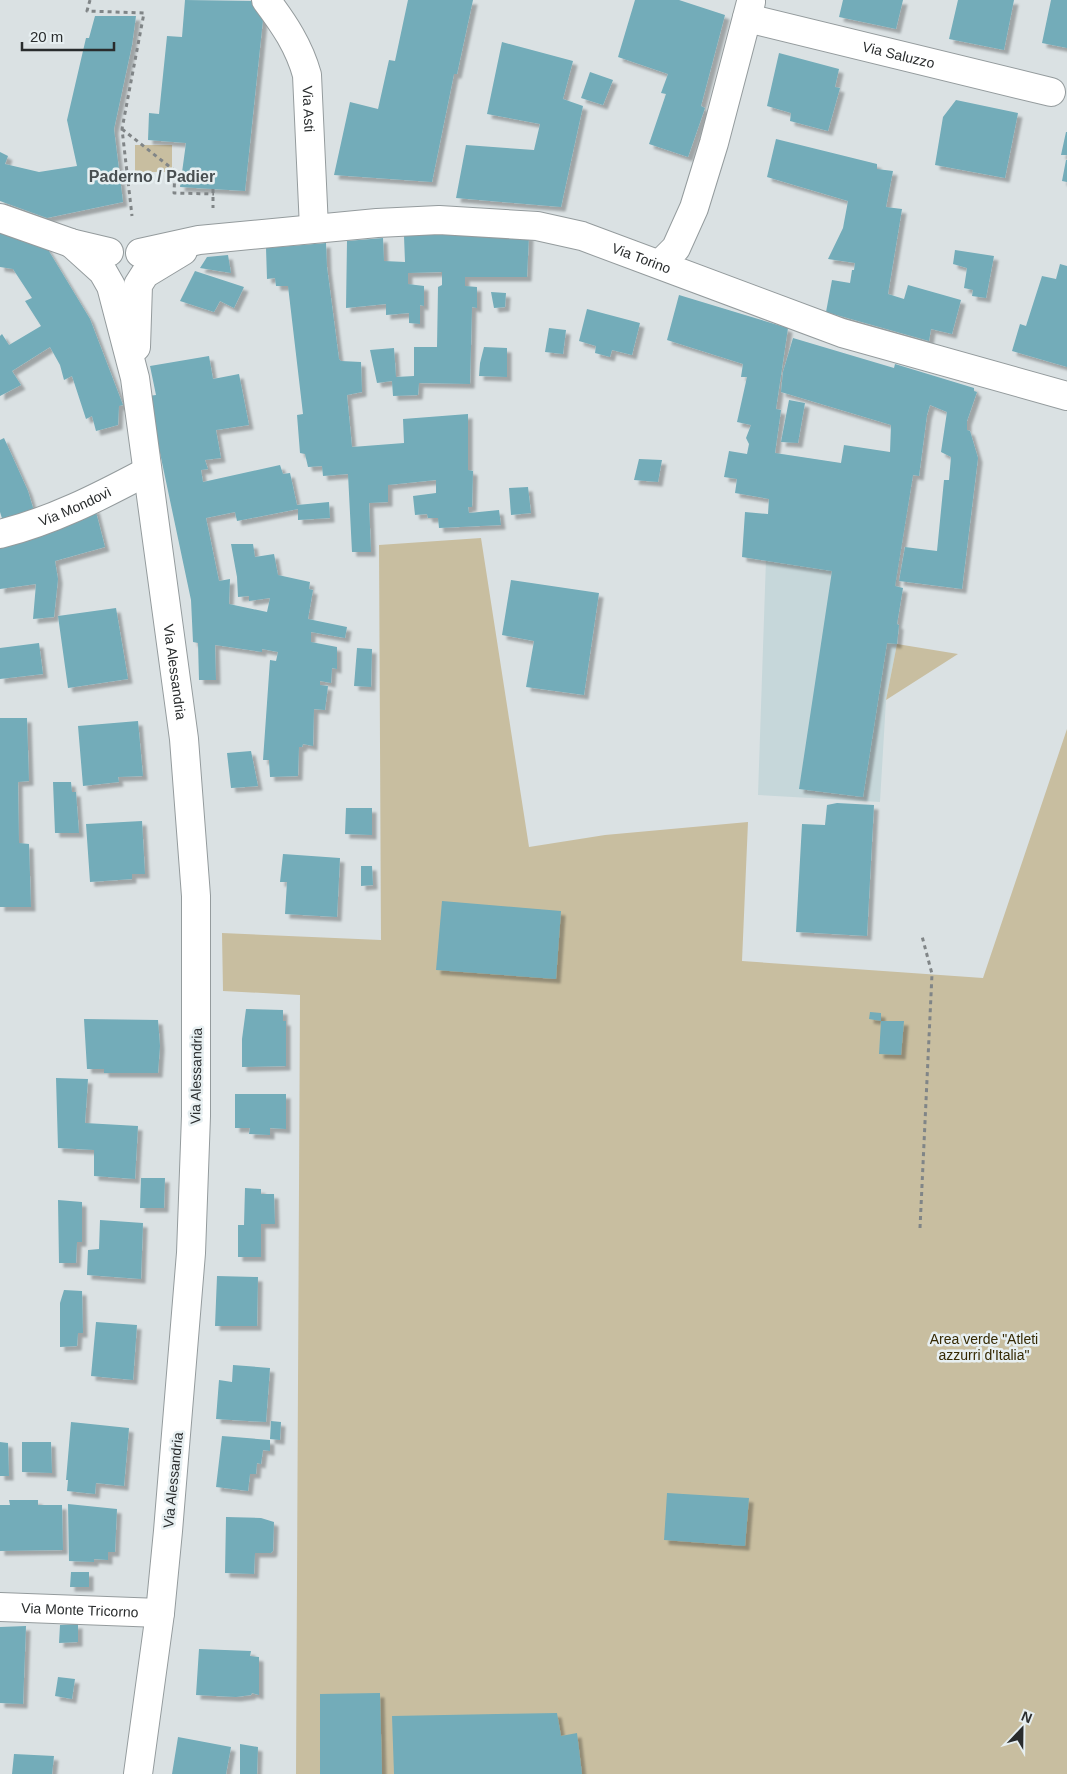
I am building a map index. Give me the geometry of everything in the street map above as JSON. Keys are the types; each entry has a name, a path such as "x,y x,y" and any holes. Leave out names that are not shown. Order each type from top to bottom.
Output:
{"street":[{"name":"Via Asti","path":"266,0 291,35 302,57 307,74 314,228"},
{"name":"Via Saluzzo","path":"660,264 676,248 694,208 714,143 749,9 1051,92"},
{"path":"0,218 71,243 124,270"},
{"name":"Via Torino","path":"124,270 200,240 314,228 438,220 537,226 582,236 842,333 1067,396"},
{"name":"Via Alessandria","path":"124,270 146,472 184,739 192,828 196,934 196,1116 191,1252 177,1440 160,1613 138,1774"},
{"name":"Via Mondovì","path":"0,534 25,528 87,504 146,472"},
{"name":"Via Monte Tricorno","path":"0,1607 160,1613"}],"path":[{"path":"90,0 88,11 144,14 122,129 132,216"},
{"path":"122,129 175,172 174,193 214,194"},
{"path":"213,189 213,208"},
{"path":"920,1228 932,974 922,936"}],"shaded area":[{"path":"775,453 913,475 887,642 897,644 886,700 880,802 758,795 766,559 769,499"}],"green space":[{"path":"135,145 172,145 172,172 135,172"},
{"name":"Area verde \"Atleti azzurri d'Italia\"","path":"481,538 529,847 605,835 748,822 742,961 983,978 1067,729 1067,1774 296,1774 300,995 223,991 222,933 381,940 379,545"},
{"path":"897,644 958,654 886,700"}],"building":[{"path":"185,0 256,1 264,10 245,191 180,187 186,143 148,140 149,113 159,114 167,36 182,37"},
{"path":"408,0 473,0 457,74 454,74 432,182 334,175 350,102 378,109 389,60 395,61"},
{"path":"635,0 679,0 725,15 701,106 705,108 688,157 649,144 666,94 661,93 668,74 618,57"},
{"path":"843,0 903,0 896,29 839,17"},
{"path":"958,0 1014,0 1004,50 949,39"},
{"path":"1051,0 1067,0 1067,48 1042,43"},
{"path":"95,16 136,16 132,45 114,129 123,202 47,218 0,201 0,152 8,156 5,164 39,172 77,166 67,120 86,38 89,38"},
{"path":"502,42 573,61 563,99 583,106 561,207 456,198 466,145 534,150 540,124 487,114"},
{"path":"779,53 839,69 835,87 840,88 828,131 790,121 791,113 767,106"},
{"path":"590,72 613,80 603,105 581,98"},
{"path":"956,100 1018,113 1005,178 935,165 943,117"},
{"path":"1066,132 1067,155 1061,155"},
{"path":"776,139 877,164 877,169 893,171 886,207 902,209 888,294 904,299 908,285 961,300 952,334 931,329 929,341 826,312 832,280 850,283 852,270 854,270 855,263 828,259 843,228 848,201 767,177"},
{"path":"1067,160 1067,182 1062,181"},
{"path":"0,224 41,238 90,319 123,405 119,406 118,425 96,431 92,416 86,419 72,376 64,380 60,365 50,347 12,371 21,385 0,396 0,336 2,334 9,345 41,326 25,301 32,298 13,269 0,267"},
{"path":"441,234 529,235 527,277 465,277 465,286 477,287 477,308 472,307 470,384 419,383 418,395 393,396 392,381 377,383 370,350 394,348 396,377 414,376 414,347 437,347 438,287 442,285 442,272 408,273 408,284 424,286 424,306 420,305 420,324 409,323 409,313 386,315 386,304 346,308 347,241 383,238 384,261 405,262 404,236"},
{"path":"326,243 327,267 339,359 341,361 361,362 362,392 347,395 352,447 404,443 403,419 468,414 468,470 473,471 472,507 468,507 469,513 499,510 501,525 439,528 438,518 428,518 427,514 415,515 413,496 436,493 436,480 388,485 388,502 369,503 371,552 352,552 348,474 323,476 322,466 308,467 305,454 300,453 297,415 303,414 288,286 276,286 275,278 267,279 266,248"},
{"path":"955,250 994,256 986,298 972,296 973,290 964,288 967,268 953,264"},
{"path":"228,255 231,273 200,268 207,257"},
{"path":"1060,264 1067,266 1067,367 1012,351 1020,324 1026,326 1042,276 1056,279"},
{"path":"195,271 244,287 234,308 220,301 214,312 180,301"},
{"path":"491,292 506,293 505,307 494,308"},
{"path":"679,295 788,328 776,409 781,410 775,453 841,463 844,445 890,452 891,425 781,392 783,372 793,338 894,368 895,364 974,388 974,391 977,392 967,421 967,430 970,431 978,458 962,589 899,581 905,547 937,551 944,480 949,480 951,457 941,452 947,412 930,405 927,415 919,476 913,475 895,586 903,588 897,624 899,625 897,644 887,643 863,797 799,789 832,571 742,557 745,512 768,514 769,499 735,493 737,479 724,477 729,451 747,454 749,444 746,438 751,425 737,422 747,377 741,377 743,364 667,340"},
{"path":"587,309 640,323 632,355 612,350 610,357 595,353 596,346 579,341"},
{"path":"549,328 566,330 563,354 545,352"},
{"path":"484,347 507,348 507,377 479,376"},
{"path":"209,356 213,379 239,374 249,425 216,430 221,458 205,460 208,469 201,470 203,482 280,465 283,474 290,473 297,505 329,502 330,518 298,520 298,509 237,521 235,512 206,518 219,581 230,579 229,604 267,612 270,598 249,601 249,596 238,597 237,577 231,544 253,544 255,557 274,554 278,575 310,582 309,589 313,590 308,619 347,627 345,638 311,632 311,642 337,647 337,669 332,668 331,683 320,681 320,685 328,686 325,710 314,709 313,746 303,744 302,747 299,747 298,776 270,777 269,760 263,760 270,660 276,661 278,652 262,649 262,652 215,645 216,680 199,680 198,643 193,642 191,600 148,396 156,395 150,366"},
{"path":"789,400 805,403 798,443 781,442"},
{"path":"4,438 28,491 37,521 6,531 0,512 0,440"},
{"path":"639,459 662,460 658,482 634,480"},
{"path":"528,487 531,513 511,515 509,488"},
{"path":"95,508 105,547 55,561 58,579 54,617 33,619 36,584 0,589 0,539"},
{"path":"511,580 599,593 584,695 526,687 534,641 502,635"},
{"path":"116,608 128,679 68,688 58,616"},
{"path":"39,643 43,674 0,679 0,648"},
{"path":"357,648 372,649 371,687 354,686"},
{"path":"0,718 27,718 29,781 18,782 19,843 29,844 31,907 0,907"},
{"path":"138,721 143,776 118,777 119,782 83,786 78,726"},
{"path":"251,751 258,786 231,788 227,753"},
{"path":"53,782 71,782 72,792 76,792 79,833 55,833"},
{"path":"837,803 874,805 867,936 796,932 802,824 825,825 827,805"},
{"path":"346,808 372,808 372,835 345,834"},
{"path":"142,821 145,874 132,874 132,879 90,882 86,824"},
{"path":"283,854 340,858 337,917 285,914 287,882 280,882"},
{"path":"361,866 372,866 373,885 361,886"},
{"path":"442,901 561,911 556,979 436,970"},
{"path":"246,1009 283,1010 283,1021 286,1021 286,1066 242,1067 242,1039"},
{"path":"870,1012 881,1013 881,1021 869,1019"},
{"path":"84,1019 158,1020 160,1046 158,1073 104,1073 104,1069 87,1069"},
{"path":"881,1021 904,1021 901,1055 879,1054"},
{"path":"56,1078 88,1079 85,1123 138,1126 135,1179 94,1176 94,1150 58,1148"},
{"path":"235,1094 286,1094 286,1129 270,1128 270,1135 249,1134 250,1128 235,1128"},
{"path":"141,1178 165,1178 164,1208 140,1208"},
{"path":"245,1188 261,1189 261,1194 274,1194 275,1224 261,1224 261,1257 238,1257 238,1225 244,1225"},
{"path":"58,1200 82,1202 82,1242 77,1242 76,1263 59,1263"},
{"path":"100,1220 143,1223 141,1279 87,1275 88,1250 99,1249"},
{"path":"217,1276 258,1277 257,1326 215,1326"},
{"path":"64,1290 82,1291 83,1333 78,1333 77,1346 60,1347 60,1303"},
{"path":"96,1322 137,1325 133,1380 91,1376"},
{"path":"233,1365 270,1368 266,1422 216,1419 219,1380 232,1382"},
{"path":"271,1421 281,1422 280,1440 270,1439"},
{"path":"71,1422 129,1428 124,1486 96,1483 95,1494 67,1491 68,1480 66,1480"},
{"path":"222,1436 270,1440 270,1451 263,1450 261,1464 257,1463 256,1474 250,1474 248,1491 216,1487"},
{"path":"0,1442 8,1443 9,1476 0,1476"},
{"path":"22,1442 51,1442 52,1473 22,1472"},
{"path":"667,1493 749,1498 745,1546 664,1540"},
{"path":"9,1500 38,1500 38,1505 62,1505 63,1550 0,1551 0,1505 10,1505"},
{"path":"68,1504 117,1509 115,1552 108,1552 108,1560 94,1559 94,1562 69,1561"},
{"path":"226,1517 261,1518 274,1522 273,1551 271,1553 255,1553 254,1574 225,1573"},
{"path":"71,1572 89,1572 89,1587 70,1587"},
{"path":"78,1624 78,1642 59,1643 60,1625"},
{"path":"26,1626 23,1704 0,1703 0,1627"},
{"path":"199,1649 251,1651 250,1656 259,1657 259,1695 252,1693 251,1695 236,1697 196,1695"},
{"path":"58,1677 75,1679 72,1699 55,1696"},
{"path":"380,1693 382,1774 320,1774 320,1694"},
{"path":"557,1713 561,1736 577,1733 582,1774 394,1774 392,1716"},
{"path":"178,1737 231,1747 226,1774 172,1774"},
{"path":"240,1744 258,1747 257,1774 240,1774"},
{"path":"14,1754 54,1756 52,1774 12,1774"}],"district":[{"name":"Paderno / Padier","path":"152,176"}]}
